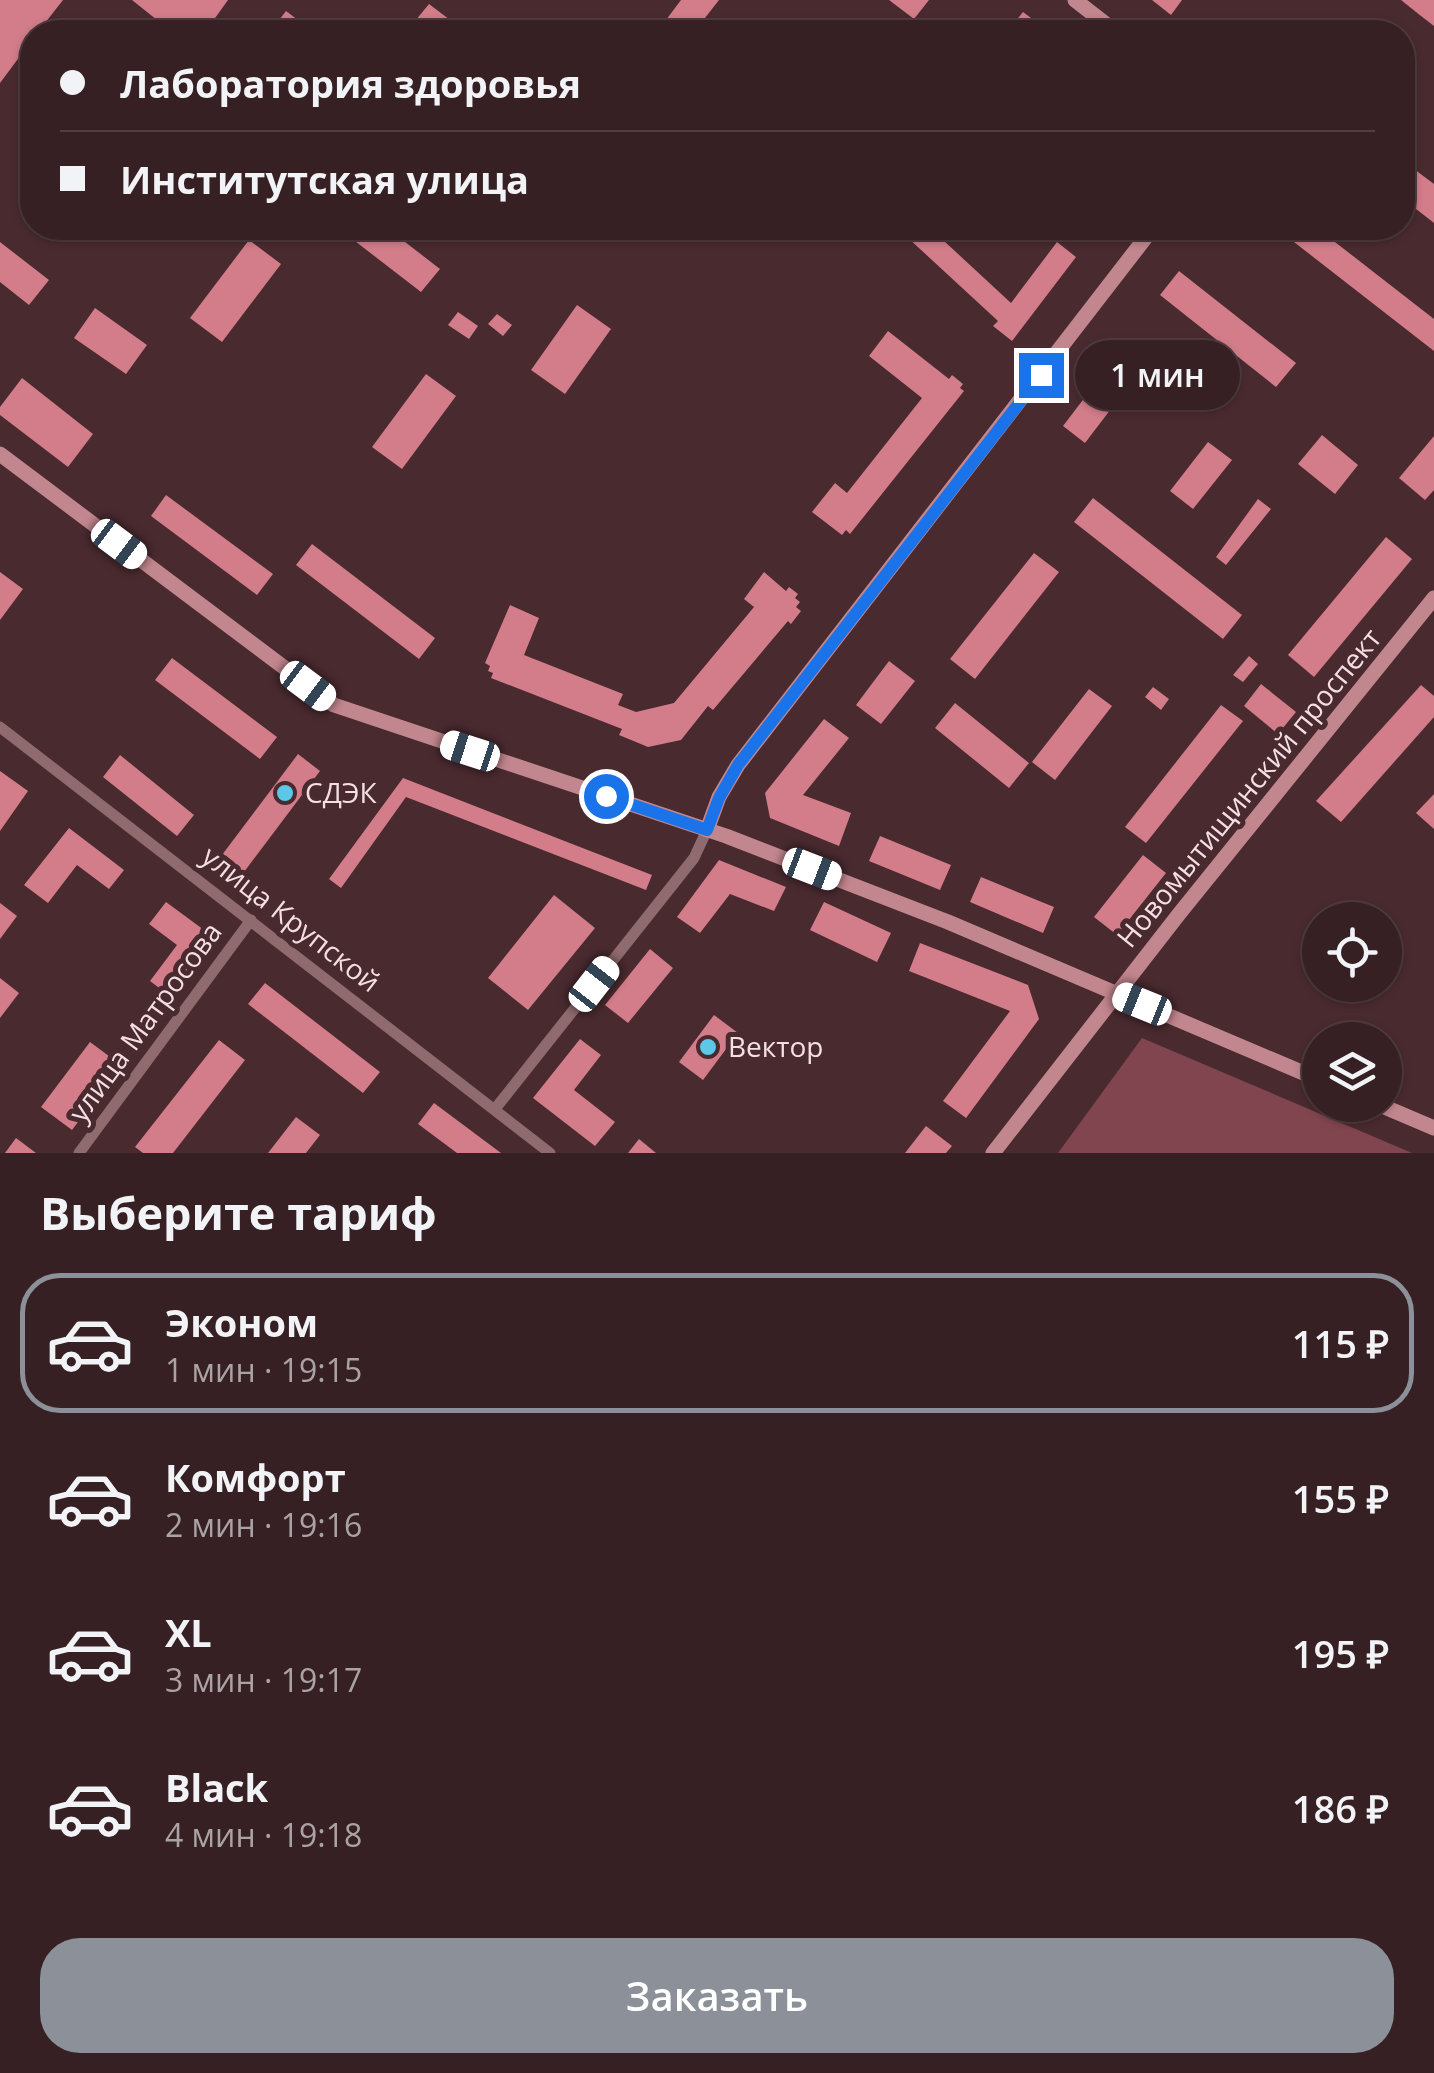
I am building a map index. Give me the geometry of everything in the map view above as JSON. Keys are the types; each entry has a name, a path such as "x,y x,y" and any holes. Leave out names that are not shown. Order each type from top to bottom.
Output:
{"street":[{"path":"1075,0 1101,20"},
{"path":"495,1109 694,858 719,798 738,765 1144,240"},
{"path":"1,456 334,705 707,830 948,922 1302,1072"},
{"name":"Новомытищинский проспект","path":"994,1153 1434,598"},
{"name":"улица Крупской","path":"0,727 550,1153"},
{"name":"улица Матросова","path":"78,1153 251,920"},
{"path":"1402,1114 1434,1128"}],"shaded area":[{"path":"1142,1038 1302,1106 1302,1122 1339,1122 1412,1153 1058,1153"}],"building":[{"path":"0,0 63,0 47,20 20,20 20,56 0,83"},
{"path":"132,0 228,0 214,20 157,20"},
{"path":"681,0 719,0 703,20 666,20"},
{"path":"889,0 929,0 914,19"},
{"path":"1152,0 1182,0 1171,15"},
{"path":"1401,0 1434,0 1434,26 1421,16"},
{"path":"429,4 450,20 416,20"},
{"path":"286,11 298,20 279,20"},
{"path":"1023,12 1034,20 1017,20"},
{"path":"1415,170 1434,184 1434,223 1415,208"},
{"path":"249,240 281,264 222,342 190,318"},
{"path":"354,240 403,240 440,269 421,292"},
{"path":"910,240 943,240 1011,303 1057,242 1076,257 1012,341 993,326 998,321"},
{"path":"1291,240 1332,240 1434,319 1434,351"},
{"path":"0,242 49,280 29,305 0,282"},
{"path":"1179,271 1296,363 1276,387 1160,295"},
{"path":"577,305 611,329 565,394 531,370"},
{"path":"95,308 147,345 126,374 74,338"},
{"path":"458,312 478,326 469,339 448,325"},
{"path":"497,314 512,325 503,336 488,324"},
{"path":"888,331 949,379 952,375 963,384 960,388 964,391 850,534 846,530 842,535 812,512 835,483 847,493 922,398 869,356"},
{"path":"1108,367 1130,384 1085,443 1063,426"},
{"path":"426,374 456,396 402,469 372,447"},
{"path":"22,378 93,434 68,467 0,415 0,407"},
{"path":"1322,435 1358,465 1335,494 1298,464"},
{"path":"1434,436 1434,490 1425,500 1399,478"},
{"path":"1208,442 1232,460 1193,509 1170,491"},
{"path":"166,495 273,574 257,595 151,516"},
{"path":"1093,498 1242,615 1223,639 1074,522"},
{"path":"1258,499 1271,509 1226,565 1216,557"},
{"path":"1386,537 1412,559 1314,677 1288,655"},
{"path":"312,544 435,638 419,659 296,565"},
{"path":"1034,553 1059,572 975,679 950,659"},
{"path":"0,572 23,589 0,620"},
{"path":"764,572 786,591 789,587 798,594 795,598 800,602 796,607 801,611 791,624 788,621 713,710 708,706 681,740 648,747 619,735 622,729 491,678 493,673 485,663 510,605 539,618 524,655 623,694 618,705 636,712 674,703 754,607 744,599"},
{"path":"1249,656 1258,664 1243,682 1233,675"},
{"path":"172,658 277,737 260,759 155,680"},
{"path":"889,661 915,681 881,724 856,705"},
{"path":"1261,684 1296,712 1278,734 1244,706"},
{"path":"1421,685 1434,696 1434,717 1341,822 1316,801"},
{"path":"1153,687 1169,699 1161,710 1145,697"},
{"path":"1089,689 1112,706 1055,780 1032,762"},
{"path":"955,703 1029,763 1009,788 935,728"},
{"path":"1221,705 1243,721 1146,843 1125,827"},
{"path":"824,719 849,738 803,795 851,813 839,846 770,818 765,793"},
{"path":"298,754 320,771 244,872 222,855"},
{"path":"120,755 194,815 177,836 103,777"},
{"path":"0,771 28,791 0,831"},
{"path":"403,778 652,875 646,890 406,797 341,888 329,879"},
{"path":"1434,794 1434,829 1416,813"},
{"path":"69,828 124,870 109,889 77,865 48,903 24,885"},
{"path":"880,836 951,865 940,890 869,861"},
{"path":"1143,855 1166,873 1117,935 1094,917"},
{"path":"719,860 786,887 774,911 730,894 700,933 677,917"},
{"path":"981,877 1054,907 1043,933 970,902"},
{"path":"554,895 595,928 528,1010 488,978"},
{"path":"166,902 219,941 175,1000 150,981 177,945 149,924"},
{"path":"824,902 891,933 877,962 810,930"},
{"path":"0,903 17,916 0,939"},
{"path":"920,943 1028,985 1039,1019 966,1118 943,1101 1010,1011 909,971"},
{"path":"650,949 673,968 628,1023 605,1005"},
{"path":"0,978 19,993 0,1018"},
{"path":"265,983 380,1072 363,1093 248,1004"},
{"name":"Вектор","path":"714,1015 738,1033 703,1080 679,1062"},
{"path":"580,1039 601,1055 574,1090 615,1122 595,1146 533,1098"},
{"path":"219,1040 245,1060 173,1153 143,1153 135,1147"},
{"path":"90,1042 121,1065 72,1130 41,1107"},
{"path":"434,1103 501,1153 457,1153 418,1124"},
{"path":"296,1117 320,1135 306,1153 268,1153"},
{"path":"926,1126 952,1146 946,1153 905,1153"},
{"path":"16,1138 36,1153 5,1153"},
{"path":"639,1139 656,1153 628,1153"}],"place":[{"name":"СДЭК","path":"285,793"},
{"name":"Вектор","path":"708,1047"}],"route":[{"path":"606,796 707,830 738,765 1041,375"}]}
